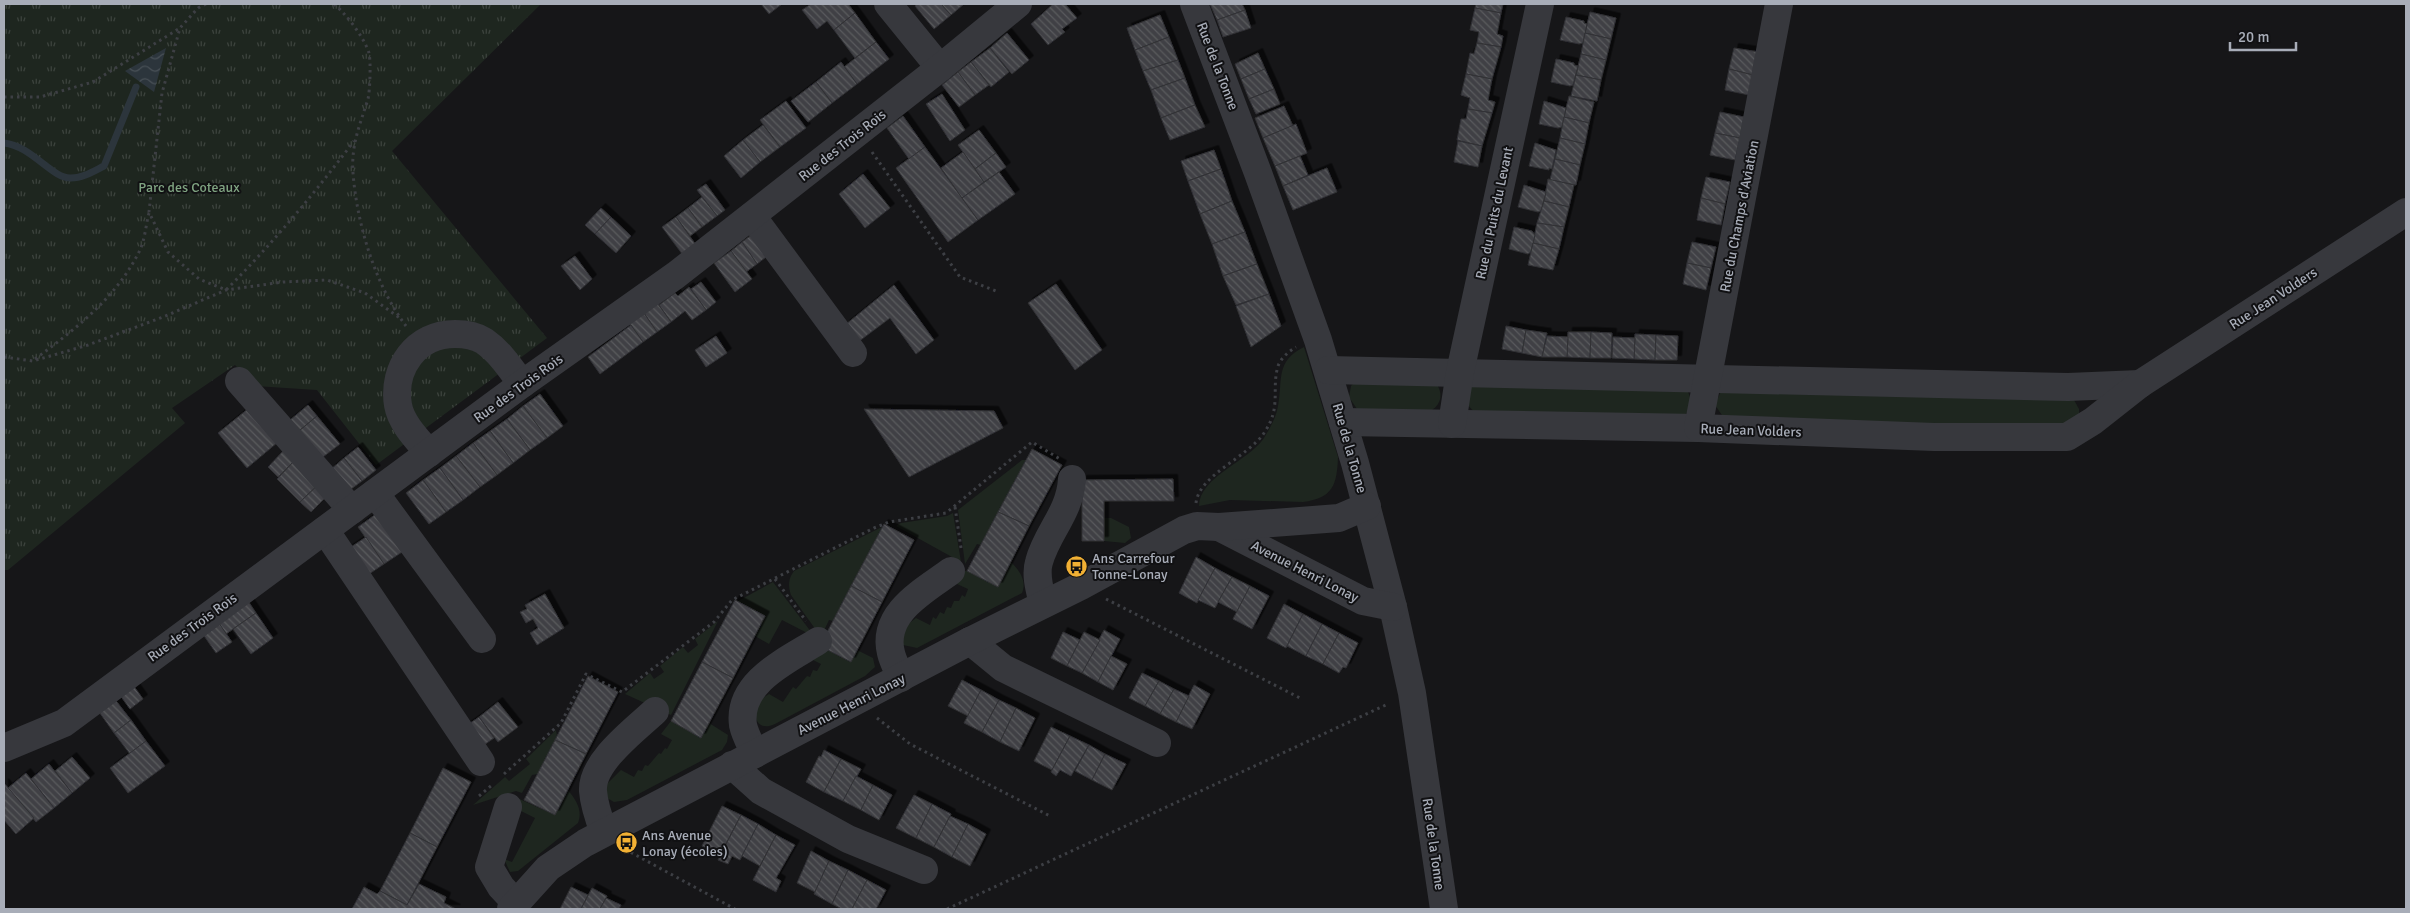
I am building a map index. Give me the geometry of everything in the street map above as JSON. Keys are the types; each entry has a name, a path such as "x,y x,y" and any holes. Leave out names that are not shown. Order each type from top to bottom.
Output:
{"street":[{"path":"888,4 940,68"},
{"name":"Rue des Trois Rois","path":"4,748 64,724 522,384 676,275 858,133 1018,4"},
{"name":"Rue de la Tonne","path":"1194,4 1258,173 1318,340 1344,422 1393,607 1412,693 1444,909"},
{"name":"Rue du Puits du Levant","path":"1452,424 1460,372 1540,4"},
{"name":"Rue du Champs d'Aviation","path":"1698,428 1779,4"},
{"name":"Rue Jean Volders","path":"1344,422 1698,428 1934,437 2067,437 2093,422 2140,384 2406,212"},
{"path":"752,216 853,353"},
{"path":"429,453 406,424 398,407 397,388 401,369 411,352 429,339 445,334 464,334 483,340 499,353 522,384"},
{"path":"1328,370 2068,387 2140,384"},
{"path":"239,381 352,510"},
{"path":"1043,604 1039,589 1039,562 1071,496 1072,479"},
{"path":"375,493 482,639"},
{"name":"Avenue Henri Lonay","path":"514,906 548,868 606,831 970,641 1081,586 1184,530 1339,518 1367,506"},
{"name":"Avenue Henri Lonay","path":"1208,527 1363,601 1393,607"},
{"path":"324,530 492,773"},
{"path":"901,678 891,653 890,639 894,623 903,607 951,572"},
{"path":"818,640 765,676 752,689 745,704 742,718 744,728 743,760 760,790 848,839 924,870"},
{"path":"970,641 1003,668 1157,743"},
{"path":"606,831 592,789 596,773 607,758 656,711"},
{"path":"508,806 489,867 514,906"}],"path":[{"path":"4,97 40,97 93,82 180,28 198,8 206,4"},
{"path":"4,357 33,361 88,345 163,317 226,290 283,282 327,280 365,293 401,319 381,281 363,233 353,173 354,141 368,96 369,53 359,36 334,4"},
{"path":"33,361 72,332 111,296 141,249 149,212 162,93 180,28"},
{"path":"858,133 960,277 996,291"},
{"path":"226,290 267,249 316,192 354,141"},
{"path":"149,212 168,252 199,279 226,290"},
{"path":"1208,527 1196,511 1200,491 1207,482 1258,442 1267,428 1274,412 1278,366 1283,358 1303,342 1318,340"},
{"path":"479,796 492,773 561,724 586,674 622,692 714,622 732,600 874,528 889,522 946,513 1032,442 1068,463 1072,479"},
{"path":"951,572 963,568 955,507"},
{"path":"775,579 818,640"},
{"path":"1081,586 1300,698"},
{"path":"947,909 1412,693"},
{"path":"857,700 866,710 910,744 1050,816"},
{"path":"606,831 632,853 735,909"}],"green space":[{"name":"Parc des Coteaux","path":"4,4 541,4 392,151 547,338 376,465 317,390 256,386 235,365 172,408 185,423 8,570 4,570"},
{"path":"1304,347 1338,457 1336,475 1331,488 1321,497 1303,502 1230,500 1199,506 1201,496 1207,486 1248,454 1264,438 1277,410 1284,365 1288,358"},
{"path":"1355,382 1436,383 1440,390 1440,401 1432,410 1357,409 1349,397 1351,386"},
{"path":"1472,384 1688,392 1690,401 1688,411 1684,416 1474,412 1467,404"},
{"path":"1721,391 2074,400 2079,409 2079,415 2065,428 1724,418 1715,405"},
{"path":"1022,460 1026,460 981,545 977,544 965,564 958,510"},
{"path":"953,513 961,562 896,526 901,523 947,516"},
{"path":"1104,518 1111,518 1129,527 1131,538 1125,543 1104,541"},
{"path":"882,527 833,621 829,620 821,637 791,595 789,583 792,574 794,571"},
{"path":"1011,562 1022,576 1024,584 1022,593 917,648 903,645 903,628 916,618 930,625 933,617 936,619 940,612 944,614 947,607 951,608 954,601 959,601 962,595 965,597 968,589 957,584 963,571 967,571 998,586"},
{"path":"773,582 815,637 782,620 769,644 755,636 765,616 738,601"},
{"path":"718,621 671,715 625,694 650,673 654,679 664,672 660,666 683,647 688,653 698,645 695,639"},
{"path":"820,646 850,662 857,650 873,658 875,667 865,676 775,724 770,726 760,725 754,711 761,699 769,694 783,702 793,687 796,689 807,676 810,677 813,670 817,671 821,664 809,658"},
{"path":"671,721 701,737 709,723 728,735 727,742 722,750 627,800 614,802 607,798 605,786 621,770 634,777 638,770 642,771 645,765 648,766 659,753 661,754 665,748 667,749 672,740 661,734"},
{"path":"556,730 557,736 538,774 532,775 522,793 516,791 473,805 505,777 509,781 530,764 526,759"},
{"path":"568,790 579,809 578,823 518,871 510,872 504,859 512,862 535,818 503,802 515,797 555,815"}],"water":[{"path":"166,48 154,92 125,71"}],"building":[{"path":"761,4 782,4 769,14"},
{"path":"811,4 848,4 855,13 834,30 827,21 817,29 802,10"},
{"path":"917,4 941,4 951,15 934,29 915,6"},
{"path":"941,4 964,4 951,15"},
{"path":"1053,4 1065,4 1077,18 1062,29 1065,32 1048,45 1031,24"},
{"path":"1210,4 1242,4 1245,10 1217,20"},
{"path":"1476,4 1503,4 1501,13 1475,8"},
{"path":"1475,8 1501,13 1497,34 1503,36 1501,47 1477,43 1479,32 1470,30"},
{"path":"1245,10 1251,28 1223,37 1217,20"},
{"path":"1590,12 1616,18 1611,39 1585,33"},
{"path":"855,13 876,42 855,58 834,30"},
{"path":"1160,15 1169,37 1135,50 1127,28"},
{"path":"1566,17 1584,21 1587,24 1583,43 1579,44 1560,40"},
{"path":"1007,33 1029,60 1012,74 990,48"},
{"path":"1585,33 1611,39 1606,60 1581,54"},
{"path":"1169,37 1178,60 1143,71 1135,50"},
{"path":"876,42 889,59 857,84 844,67"},
{"path":"1477,43 1501,47 1492,79 1466,74 1470,53 1474,54"},
{"path":"990,48 1009,72 991,87 971,62"},
{"path":"1734,48 1759,52 1753,75 1729,69"},
{"path":"1258,53 1265,69 1241,79 1235,64"},
{"path":"1581,54 1606,60 1601,80 1576,75"},
{"path":"1556,59 1574,63 1574,65 1578,66 1573,85 1551,82"},
{"path":"1178,60 1185,78 1151,90 1143,71"},
{"path":"841,62 857,84 832,103 816,82"},
{"path":"971,62 989,85 975,95 958,72"},
{"path":"1265,69 1274,89 1249,99 1241,79"},
{"path":"1729,69 1753,75 1749,95 1725,90"},
{"path":"958,72 975,95 959,107 942,85"},
{"path":"1466,74 1492,79 1488,100 1495,102 1492,113 1468,109 1470,98 1461,95"},
{"path":"1576,75 1601,80 1597,101 1571,96"},
{"path":"1185,78 1195,105 1161,118 1151,90"},
{"path":"816,82 832,103 808,122 791,101"},
{"path":"1274,89 1280,104 1256,114 1249,99"},
{"path":"942,94 965,130 950,141 926,104"},
{"path":"1569,96 1594,102 1589,123 1564,117"},
{"path":"786,101 806,128 780,147 760,120"},
{"path":"1544,101 1566,108 1562,127 1558,128 1539,124"},
{"path":"1195,105 1205,127 1170,140 1161,118"},
{"path":"1284,106 1293,126 1263,138 1255,118"},
{"path":"1468,109 1492,113 1482,146 1457,140 1461,119 1466,119"},
{"path":"1720,112 1744,117 1740,138 1715,133"},
{"path":"903,116 925,147 909,159 887,128"},
{"path":"1564,117 1589,123 1585,144 1560,138"},
{"path":"1296,124 1307,153 1275,166 1263,138"},
{"path":"763,125 780,147 760,162 743,140"},
{"path":"979,130 996,153 975,169 958,145"},
{"path":"1715,133 1740,138 1735,160 1710,155"},
{"path":"1560,138 1585,144 1580,165 1555,159"},
{"path":"743,140 760,162 741,178 724,156"},
{"path":"1458,141 1482,146 1478,167 1454,162"},
{"path":"1535,143 1556,150 1552,169 1529,166"},
{"path":"925,147 978,220 948,242 896,168"},
{"path":"1214,150 1221,169 1188,181 1181,161"},
{"path":"963,152 984,182 962,198 941,168"},
{"path":"996,153 1006,167 984,182 975,169"},
{"path":"1300,156 1308,175 1283,186 1275,166"},
{"path":"1555,159 1580,165 1576,185 1550,180"},
{"path":"1327,168 1337,192 1293,210 1283,186"},
{"path":"1221,169 1232,201 1200,214 1188,181"},
{"path":"999,172 1015,194 978,220 962,198"},
{"path":"863,174 890,208 865,228 839,194"},
{"path":"1706,177 1730,182 1725,204 1701,198"},
{"path":"1548,179 1574,185 1569,207 1544,201"},
{"path":"706,184 725,210 717,216 697,190"},
{"path":"1524,185 1546,192 1541,211 1518,207"},
{"path":"702,197 717,216 702,227 688,208"},
{"path":"1701,198 1725,204 1721,225 1697,220"},
{"path":"1232,201 1245,232 1212,244 1200,214"},
{"path":"1544,201 1569,207 1564,227 1537,223"},
{"path":"601,208 611,217 595,234 585,225"},
{"path":"688,208 702,227 690,236 676,217"},
{"path":"611,217 631,236 616,253 595,234"},
{"path":"676,217 696,245 683,255 662,227"},
{"path":"1537,223 1564,227 1559,249 1533,243"},
{"path":"1514,227 1532,231 1535,235 1531,252 1528,254 1509,249"},
{"path":"1245,232 1257,264 1223,276 1212,244"},
{"path":"754,233 770,254 757,264 742,242"},
{"path":"742,242 757,264 746,272 731,251"},
{"path":"1692,242 1716,247 1711,268 1687,263"},
{"path":"1533,243 1559,249 1553,270 1528,265"},
{"path":"731,251 752,279 735,292 714,263"},
{"path":"575,256 592,279 580,290 561,266"},
{"path":"1687,263 1711,268 1706,290 1683,284"},
{"path":"1257,264 1269,294 1236,305 1223,276"},
{"path":"701,282 716,302 706,310 691,289"},
{"path":"1056,284 1102,350 1075,370 1028,303"},
{"path":"894,285 934,340 916,354 890,318 858,342 845,325"},
{"path":"689,287 706,310 692,320 685,311 671,322 659,305 675,293 678,296"},
{"path":"1269,294 1281,326 1251,347 1236,306"},
{"path":"655,300 671,322 657,332 642,310"},
{"path":"641,309 657,332 643,342 626,319"},
{"path":"631,325 643,342 600,374 588,357"},
{"path":"1506,326 1526,330 1522,353 1502,349"},
{"path":"1526,330 1547,333 1542,357 1522,353"},
{"path":"1568,332 1591,332 1590,358 1567,357"},
{"path":"1591,332 1612,333 1611,358 1590,358"},
{"path":"1635,334 1656,335 1655,360 1634,359"},
{"path":"1656,335 1678,336 1677,360 1655,360"},
{"path":"716,336 727,353 706,367 695,350"},
{"path":"1547,336 1568,337 1567,357 1542,357"},
{"path":"1613,337 1635,338 1634,359 1612,358"},
{"path":"540,394 563,426 547,438 523,406"},
{"path":"308,405 317,416 293,436 284,425"},
{"path":"523,406 547,438 530,450 507,419"},
{"path":"249,408 278,442 247,468 218,433"},
{"path":"864,409 994,411 1003,428 909,477"},
{"path":"317,416 340,444 315,463 293,436"},
{"path":"507,419 530,450 513,463 490,431"},
{"path":"490,431 513,463 497,475 473,443"},
{"path":"473,443 497,475 480,487 456,456"},
{"path":"358,447 376,470 362,481 344,458"},
{"path":"285,449 296,459 278,477 268,467"},
{"path":"1032,449 1062,465 1029,526 998,512"},
{"path":"456,456 480,487 463,500 440,468"},
{"path":"344,458 362,481 347,492 330,470"},
{"path":"296,459 320,483 300,502 277,479"},
{"path":"440,468 463,500 446,512 423,480"},
{"path":"1173,479 1174,501 1104,501 1104,541 1082,541 1082,480"},
{"path":"423,480 446,512 429,524 406,493"},
{"path":"320,483 330,493 311,512 300,502"},
{"path":"998,512 1029,526 998,587 967,571"},
{"path":"376,514 402,552 384,564 358,527"},
{"path":"884,524 914,540 882,602 851,586"},
{"path":"366,537 384,564 366,576 348,549"},
{"path":"1196,557 1215,568 1197,603 1179,593"},
{"path":"1215,568 1232,577 1215,608 1198,600"},
{"path":"1232,577 1250,586 1237,612 1218,602"},
{"path":"851,586 882,602 851,662 820,646"},
{"path":"1250,586 1269,596 1252,629 1233,619"},
{"path":"545,594 564,628 537,645 530,633 538,628 533,619 526,623 520,612 527,609 525,605"},
{"path":"246,598 256,613 226,634 216,619"},
{"path":"735,600 765,616 733,678 702,662"},
{"path":"1284,604 1303,614 1286,648 1267,638"},
{"path":"256,613 273,638 251,654 233,629"},
{"path":"1303,614 1322,624 1306,656 1287,646"},
{"path":"216,619 232,642 216,653 200,630"},
{"path":"1322,624 1339,633 1323,664 1306,656"},
{"path":"1104,630 1120,639 1098,682 1082,673"},
{"path":"1063,632 1080,640 1067,666 1051,658"},
{"path":"1084,632 1100,640 1082,673 1067,666"},
{"path":"1339,633 1358,643 1346,668 1343,667 1339,673 1323,664"},
{"path":"1111,656 1127,664 1113,690 1098,682"},
{"path":"702,662 733,678 701,738 671,721"},
{"path":"1142,673 1159,681 1145,706 1129,698"},
{"path":"588,676 618,692 586,754 555,740"},
{"path":"962,680 981,690 968,716 948,706"},
{"path":"1159,681 1174,689 1160,714 1145,706"},
{"path":"133,685 143,699 130,709 120,695"},
{"path":"1194,685 1210,694 1192,729 1176,722"},
{"path":"1174,689 1189,696 1176,722 1160,714"},
{"path":"981,690 999,700 982,732 964,723"},
{"path":"113,697 131,720 114,733 97,709"},
{"path":"999,700 1016,708 1000,742 982,732"},
{"path":"498,702 518,727 498,742 479,717"},
{"path":"1016,708 1035,718 1019,751 1000,742"},
{"path":"479,717 494,738 481,747 466,726"},
{"path":"131,720 146,741 130,754 114,733"},
{"path":"1051,727 1070,736 1052,770 1034,761"},
{"path":"1070,736 1089,745 1071,776 1060,770 1056,776 1051,772"},
{"path":"555,740 586,754 555,815 524,800"},
{"path":"146,741 165,766 128,793 110,768"},
{"path":"1089,745 1105,754 1092,780 1075,771"},
{"path":"824,750 841,759 824,792 806,782"},
{"path":"1105,754 1126,764 1112,790 1092,780"},
{"path":"72,757 90,778 72,793 55,771"},
{"path":"841,759 861,769 843,801 824,792"},
{"path":"49,764 72,793 54,808 31,779"},
{"path":"443,768 471,782 437,847 410,833"},
{"path":"26,773 54,808 36,822 8,788"},
{"path":"856,776 873,785 861,810 843,801"},
{"path":"4,783 34,818 16,834 4,820"},
{"path":"873,785 892,795 879,820 861,810"},
{"path":"914,795 932,804 916,838 896,828"},
{"path":"932,804 951,814 934,847 916,838"},
{"path":"722,806 741,815 720,855 702,846"},
{"path":"741,815 758,824 740,860 732,856 728,864 718,860"},
{"path":"950,816 968,824 952,857 934,847"},
{"path":"758,824 776,835 760,866 742,856"},
{"path":"968,824 986,834 970,866 952,857"},
{"path":"410,833 437,847 407,905 380,891"},
{"path":"776,835 795,845 776,878 781,881 776,892 753,880"},
{"path":"811,851 829,861 815,892 797,883"},
{"path":"829,861 848,870 832,904 814,894"},
{"path":"848,870 867,880 852,909 842,909 832,904"},
{"path":"867,880 886,890 876,909 852,909"},
{"path":"419,884 446,897 444,903 456,909 352,909 364,887 377,894 380,891 407,905"},
{"path":"571,887 588,895 581,909 560,909"},
{"path":"592,888 607,896 600,909 581,909"},
{"path":"606,898 621,905 619,909 600,909"}],"waterway":[{"path":"4,143 24,150 64,177 75,178 88,174 104,166 136,87"}],"place":[{"name":"Ans Carrefour Tonne-Lonay","path":"1076,566"},
{"name":"Ans Avenue Lonay (écoles)","path":"626,843"}]}
